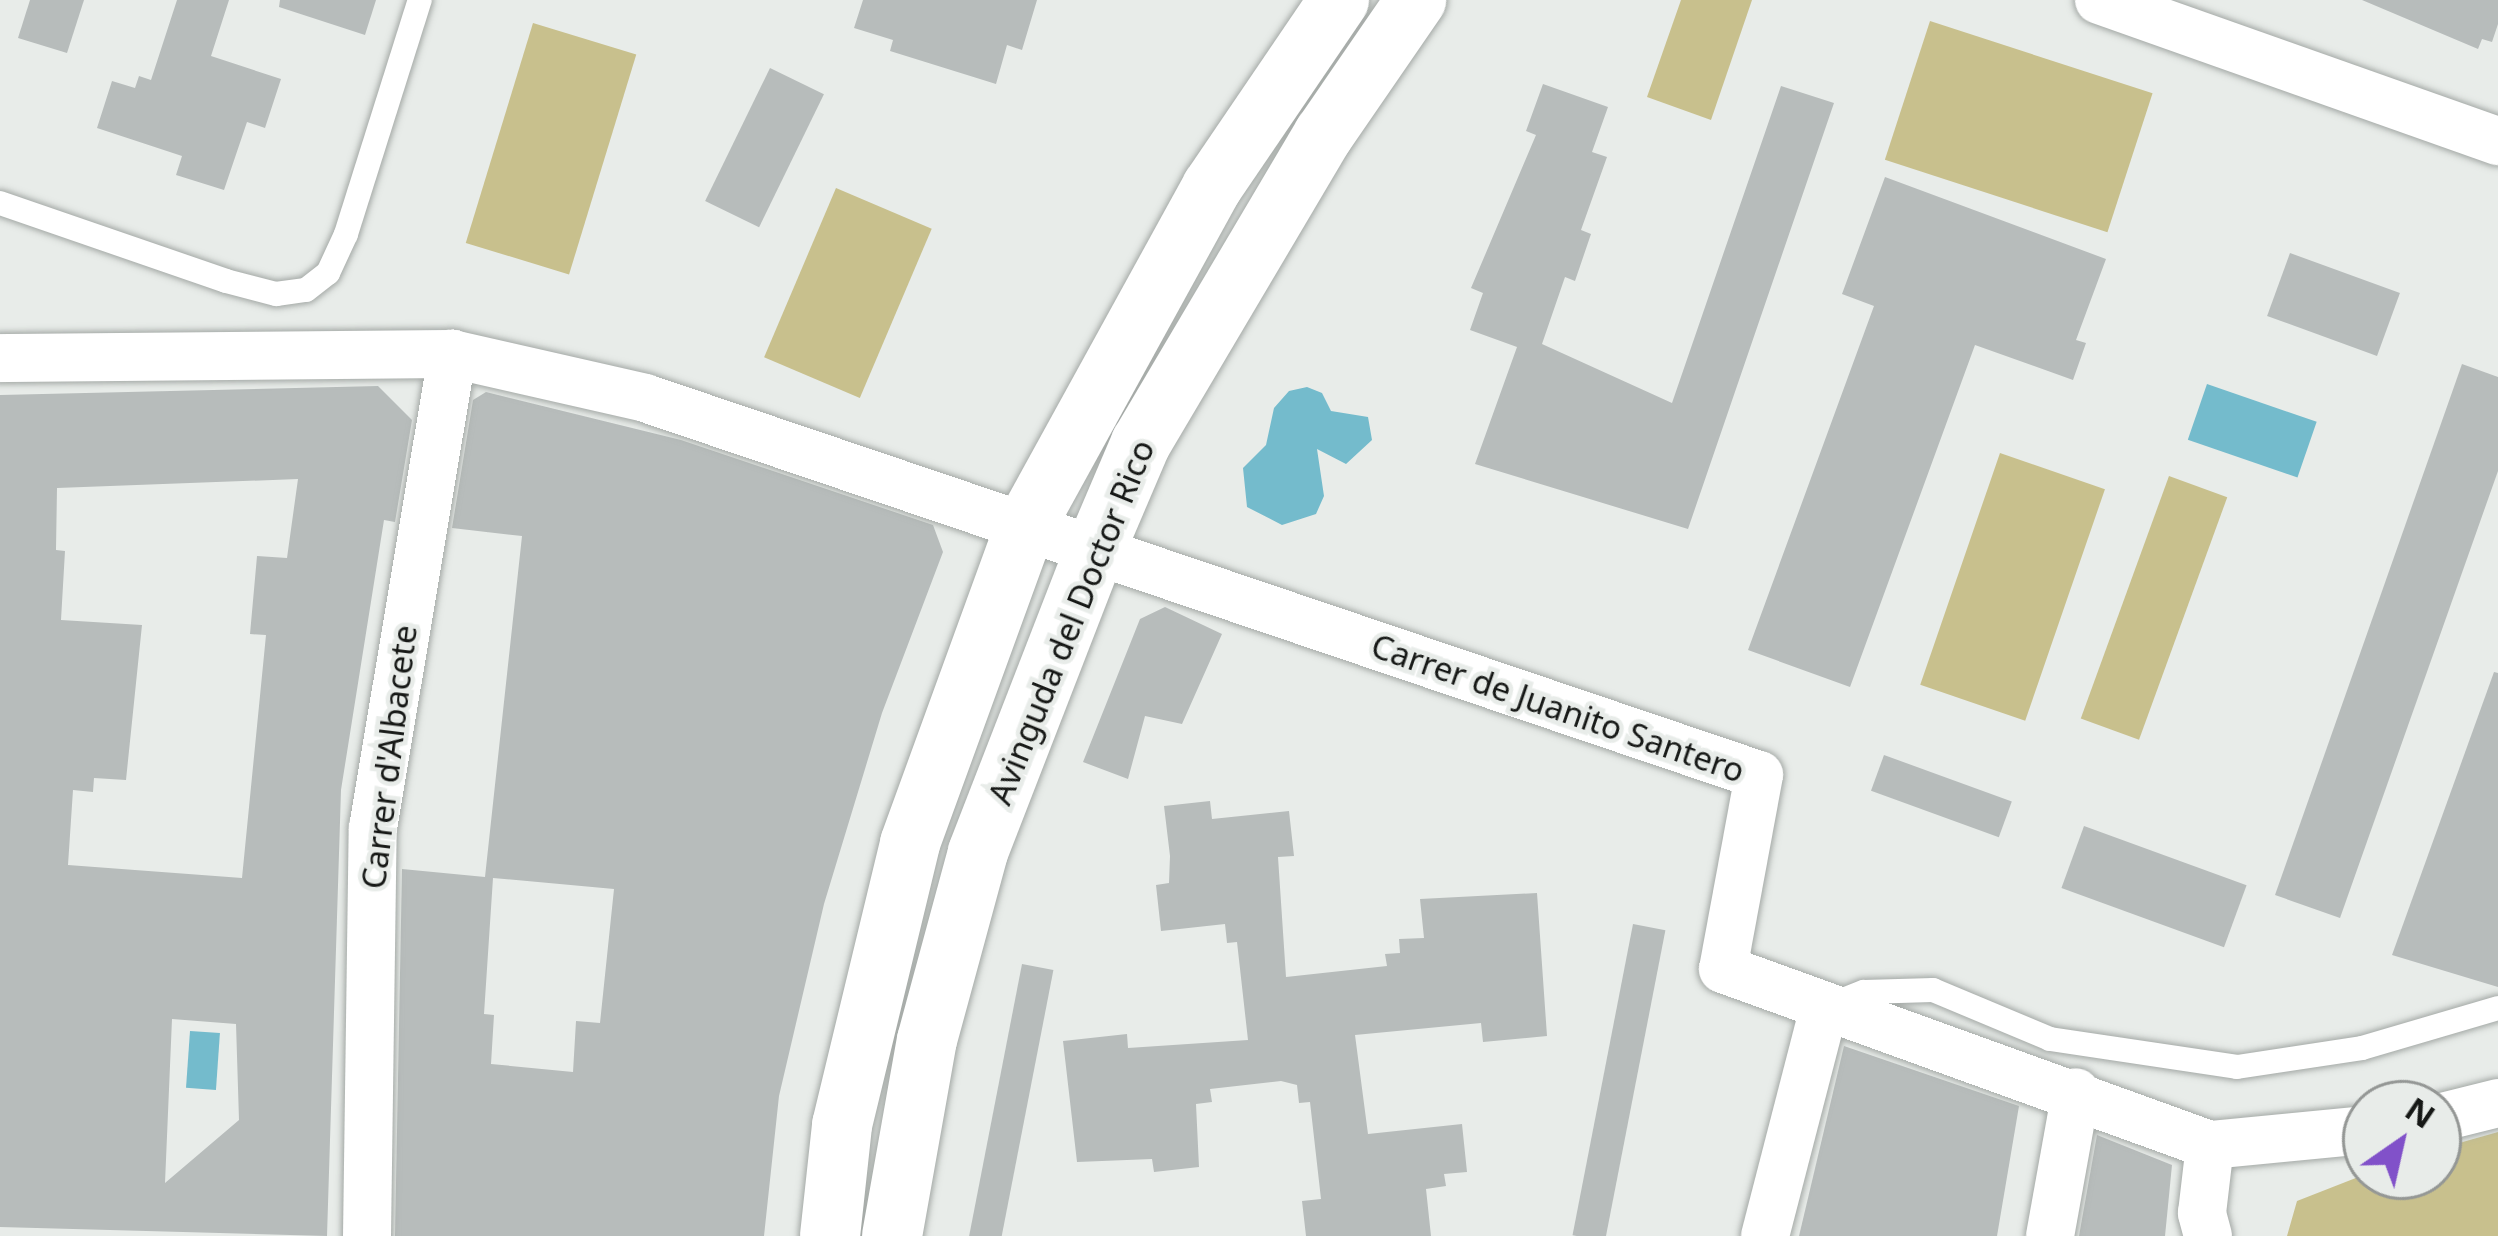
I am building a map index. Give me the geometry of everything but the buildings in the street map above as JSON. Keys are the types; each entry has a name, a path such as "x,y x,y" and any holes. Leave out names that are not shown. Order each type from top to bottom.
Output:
{"street":[{"name":"Avinguda del Doctor Rico","path":"830,1236 842,1125 910,843 1024,529 1212,187 1339,0"},
{"name":"Avinguda del Doctor Rico","path":"892,1236 927,1040 978,852 1094,553 1153,422 1324,134 1416,0"},
{"path":"2099,0 2169,11 2498,141"},
{"name":"Carrer de Juanito Santero","path":"0,358 452,354 645,398 1094,553 1144,562 1759,775 1724,969 2210,1144"},
{"name":"Carrer d'Albacete","path":"367,1236 373,828 452,354"},
{"path":"1765,1236 1824,1008"},
{"path":"2050,1236 2076,1092"},
{"path":"2462,1112 2498,1102"},
{"path":"2208,1236 2202,1213 2210,1144 2342,1132"}],"lane":[{"path":"0,203 226,280 277,294 306,290 328,273 346,234 421,0"},
{"path":"1824,1008 1864,992 1933,990 2050,1039 2237,1067 2362,1048 2498,1008"}],"shaded area":[{"path":"1681,0 1752,0 1711,120 1647,97"},
{"path":"1930,21 2153,93 2107,232 1885,160"},
{"path":"533,23 636,55 569,275 466,243"},
{"path":"836,188 932,229 860,398 764,357"},
{"path":"2000,453 2105,489 2025,721 1920,685"},
{"path":"2169,476 2227,497 2139,740 2081,718"},
{"path":"2498,1132 2498,1236 2287,1236 2297,1201 2342,1183 2342,1200 2462,1200 2462,1142"}],"water":[{"path":"2207,384 2317,422 2297,478 2188,440"},
{"path":"1307,387 1322,393 1331,411 1368,417 1372,440 1346,464 1317,449 1324,496 1316,514 1282,525 1247,507 1243,468 1266,445 1274,408 1289,391"},
{"path":"190,1031 220,1033 216,1090 186,1088"}]}
